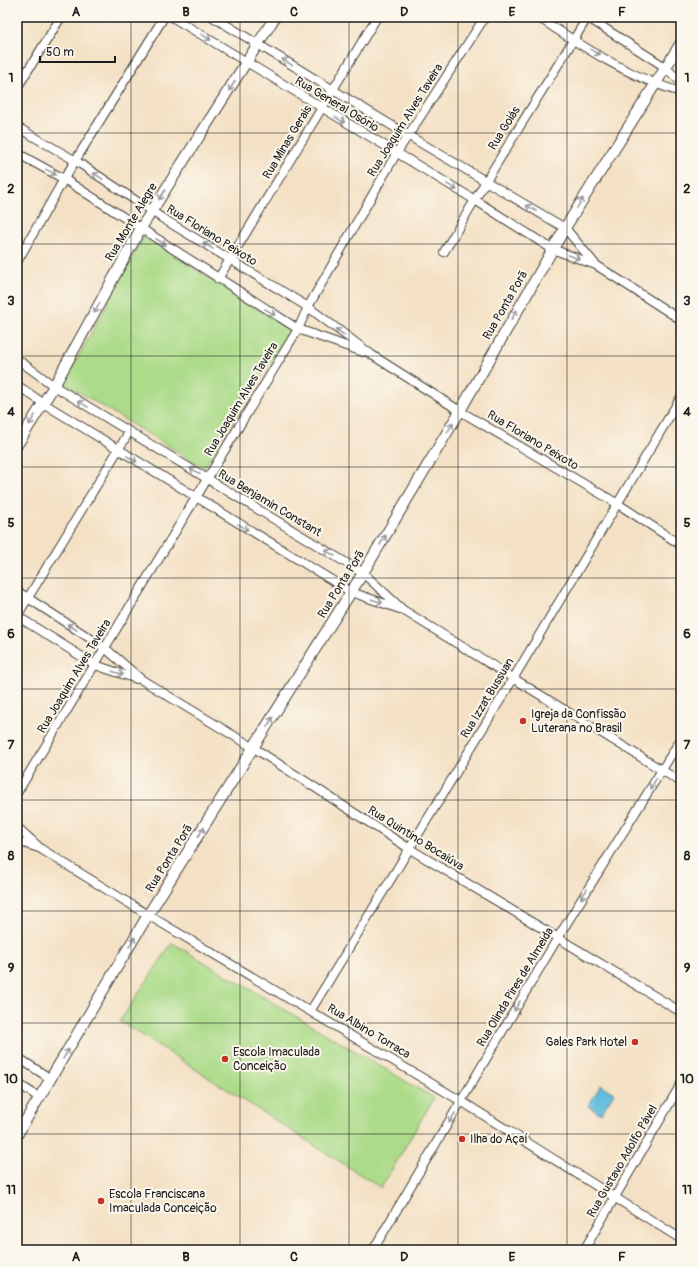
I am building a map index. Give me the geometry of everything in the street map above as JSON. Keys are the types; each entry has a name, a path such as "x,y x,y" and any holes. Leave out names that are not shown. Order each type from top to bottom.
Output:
{"street":[{"path":"17,88 61,17"},
{"path":"17,262 64,179 164,17"},
{"name":"Rua General Osório","path":"172,17 396,154 475,200 552,249 596,265 681,320"},
{"name":"Rua General Osório","path":"212,17 333,89 408,136 486,180 565,228 596,265"},
{"name":"Rua Monte Alegre","path":"17,445 54,386 141,228 275,17"},
{"name":"Rua Minas Gerais","path":"218,279 377,17"},
{"name":"Rua Joaquim Alves Taveira","path":"17,793 298,329 308,307 396,154 485,17"},
{"path":"538,17 573,40 655,85 681,92"},
{"path":"587,17 665,67 681,82"},
{"name":"Rua Goiás","path":"444,252 486,180 587,17"},
{"name":"Rua Ponta Porã","path":"17,1135 148,915 363,573 460,411 552,249 681,43"},
{"name":"Rua Floriano Peixoto","path":"17,127 76,161 152,212 308,307 372,355 460,411 618,504 681,545"},
{"name":"Rua Floriano Peixoto","path":"17,153 64,179 298,329 372,355"},
{"name":"Rua Benjamin Constant","path":"17,359 54,386 363,573 403,610 681,782"},
{"name":"Rua Benjamin Constant","path":"17,385 43,403 195,498 350,592 403,610"},
{"name":"Rua Izzat Bussuan","path":"310,1010 513,679 681,397"},
{"path":"17,616 129,432"},
{"name":"Rua Quintino Bocaiúva","path":"17,591 105,648 142,680 254,748 410,849 557,939 681,1012"},
{"name":"Rua Quintino Bocaiúva","path":"17,616 95,665 142,680"},
{"name":"Rua Olinda Pires de Almeida","path":"373,1250 557,939 681,739"},
{"name":"Rua Albino Torraca","path":"17,827 41,849 148,915 461,1101 681,1238"},
{"name":"Rua Albino Torraca","path":"17,841 41,849"},
{"path":"17,1057 51,1078"},
{"path":"17,1083 40,1098"},
{"name":"Rua Gustavo Adolfo Pável","path":"584,1250 681,1084"}],"green space":[{"path":"144,236 291,330 204,468 64,383"},
{"path":"172,943 434,1098 381,1188 120,1021"}],"water":[{"path":"601,1085 614,1093 601,1114 588,1106"}],"place":[{"name":"Igreja da Confissão Luterana no Brasil","path":"523,721"},
{"name":"Gales Park Hotel","path":"635,1042"},
{"name":"Escola Imaculada Conceição","path":"225,1059"},
{"name":"Ilha do Açaí","path":"462,1139"},
{"name":"Escola Franciscana Imaculada Conceição","path":"101,1201"}]}
